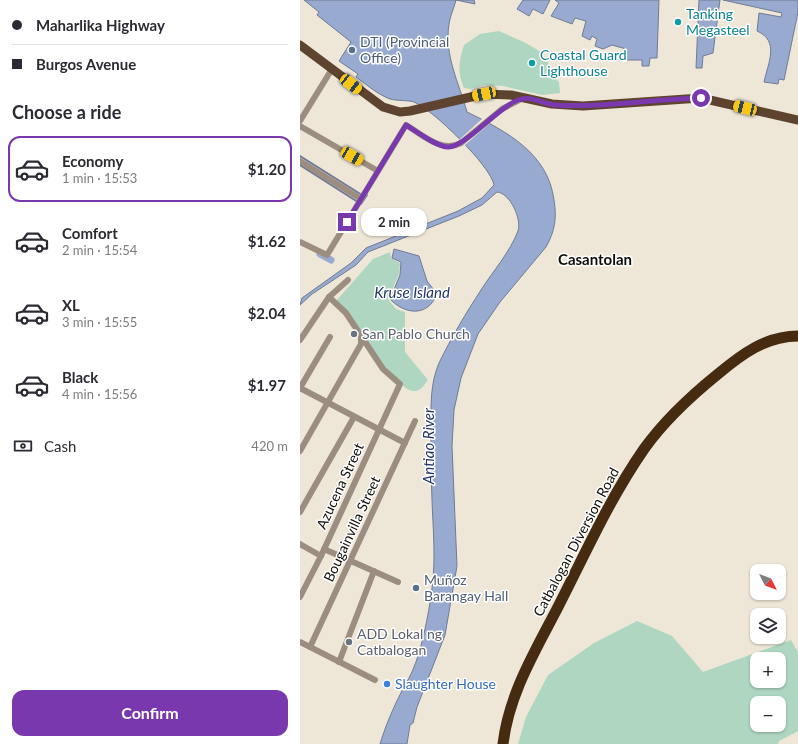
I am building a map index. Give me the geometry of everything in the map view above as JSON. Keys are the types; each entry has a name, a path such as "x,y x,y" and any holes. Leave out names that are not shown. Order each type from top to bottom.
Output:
{"highway":[{"name":"Catbalogan Diversion Road","path":"503,744 505,727 520,680 592,537 645,448 672,417 708,382 741,355 772,339 798,336"}],"main road":[{"path":"300,45 384,107 400,112 465,98 495,94 526,97 552,104 583,106 701,98 798,120"}],"street":[{"path":"300,121 332,69"},
{"path":"300,242 327,255 406,125 448,148 461,143 510,103 526,97"},
{"path":"300,126 378,171"},
{"path":"300,161 361,199"},
{"path":"300,340 329,297 348,280"},
{"path":"300,451 361,344 361,334 346,313 329,297"},
{"name":"Azucena Street","path":"300,597 321,556 400,384 383,369 361,334"},
{"path":"330,337 300,388 405,443"},
{"path":"300,512 354,416"},
{"name":"Bougainvilla Street","path":"310,647 351,562 415,421"},
{"path":"300,544 321,556"},
{"path":"324,549 398,582"},
{"path":"339,662 374,571"},
{"path":"300,642 375,680"}],"green space":[{"path":"499,31 541,52 548,62 550,71 559,82 560,93 542,95 503,86 484,85 470,89 464,88 460,77 460,66 464,45 480,34"},
{"path":"390,252 391,258 400,263 399,274 388,299 396,309 405,312 405,352 428,380 419,390 416,391 405,388 384,367 336,301 373,259"},
{"path":"637,621 672,636 703,672 750,655 750,688 786,688 786,652 758,652 780,644 786,644 786,642 791,640 798,652 798,731 779,741 778,744 518,744 526,717 548,675 594,643"}],"water":[{"path":"304,0 456,0 449,24 448,35 450,58 467,112 510,136 534,157 543,169 550,184 554,200 554,224 546,247 500,302 478,334 461,378 454,410 452,446 457,566 445,635 417,707 413,723 410,725 407,744 380,744 393,710 417,658 427,622 431,598 434,555 431,482 431,419 434,379 439,363 459,326 515,239 519,226 514,207 502,193 497,192 482,205 459,216 368,252 356,265 312,294 300,305 302,298 351,263 366,248 458,211 482,198 494,185 483,165 472,152 434,115 414,102 390,99 381,95 356,77 358,74 339,61 351,42 317,15 319,12"},
{"path":"456,0 474,0 475,4"},
{"path":"523,0 550,0 543,14 533,9 529,16 517,9"},
{"path":"555,0 659,0 657,58 650,58 649,66 642,66 642,60 624,60 626,49 612,45 603,49 595,46 597,39 592,36 590,40 582,36 586,21 575,18 572,24 551,16 559,3"},
{"path":"699,0 720,0 713,53 703,56 702,68 696,68"},
{"path":"723,0 798,0 798,12 784,80 779,79 778,84 764,82 771,53 768,41 764,35 757,31 759,13 781,17 782,13"},
{"name":"Kruse Island","path":"394,249 419,256 427,281 437,294 428,307 422,310 409,311 402,308 390,299 400,275 401,262 392,258"}],"pier":[{"path":"483,118 491,122 464,146 459,140"}],"waterway":[{"path":"300,156 362,195"},
{"path":"300,165 361,204 367,195"},
{"path":"320,254 331,260"}],"place":[{"name":"Tanking Megasteel","path":"678,22"},
{"name":"DTI (Provincial Office)","path":"352,50"},
{"name":"Coastal Guard Lighthouse","path":"532,63"},
{"name":"San Pablo Church","path":"354,334"},
{"name":"Muñoz Barangay Hall","path":"416,588"},
{"name":"ADD Lokal ng Catbalogan","path":"349,642"},
{"name":"Slaughter House","path":"387,684"}],"district":[{"name":"Casantolan","path":"595,260"}],"route":[{"path":"347,222 406,125 436,143 448,148 461,143 510,103 526,97 552,104 583,106 682,98 701,98"}],"water label":[{"name":"Antiao River","path":"429,446"}]}
